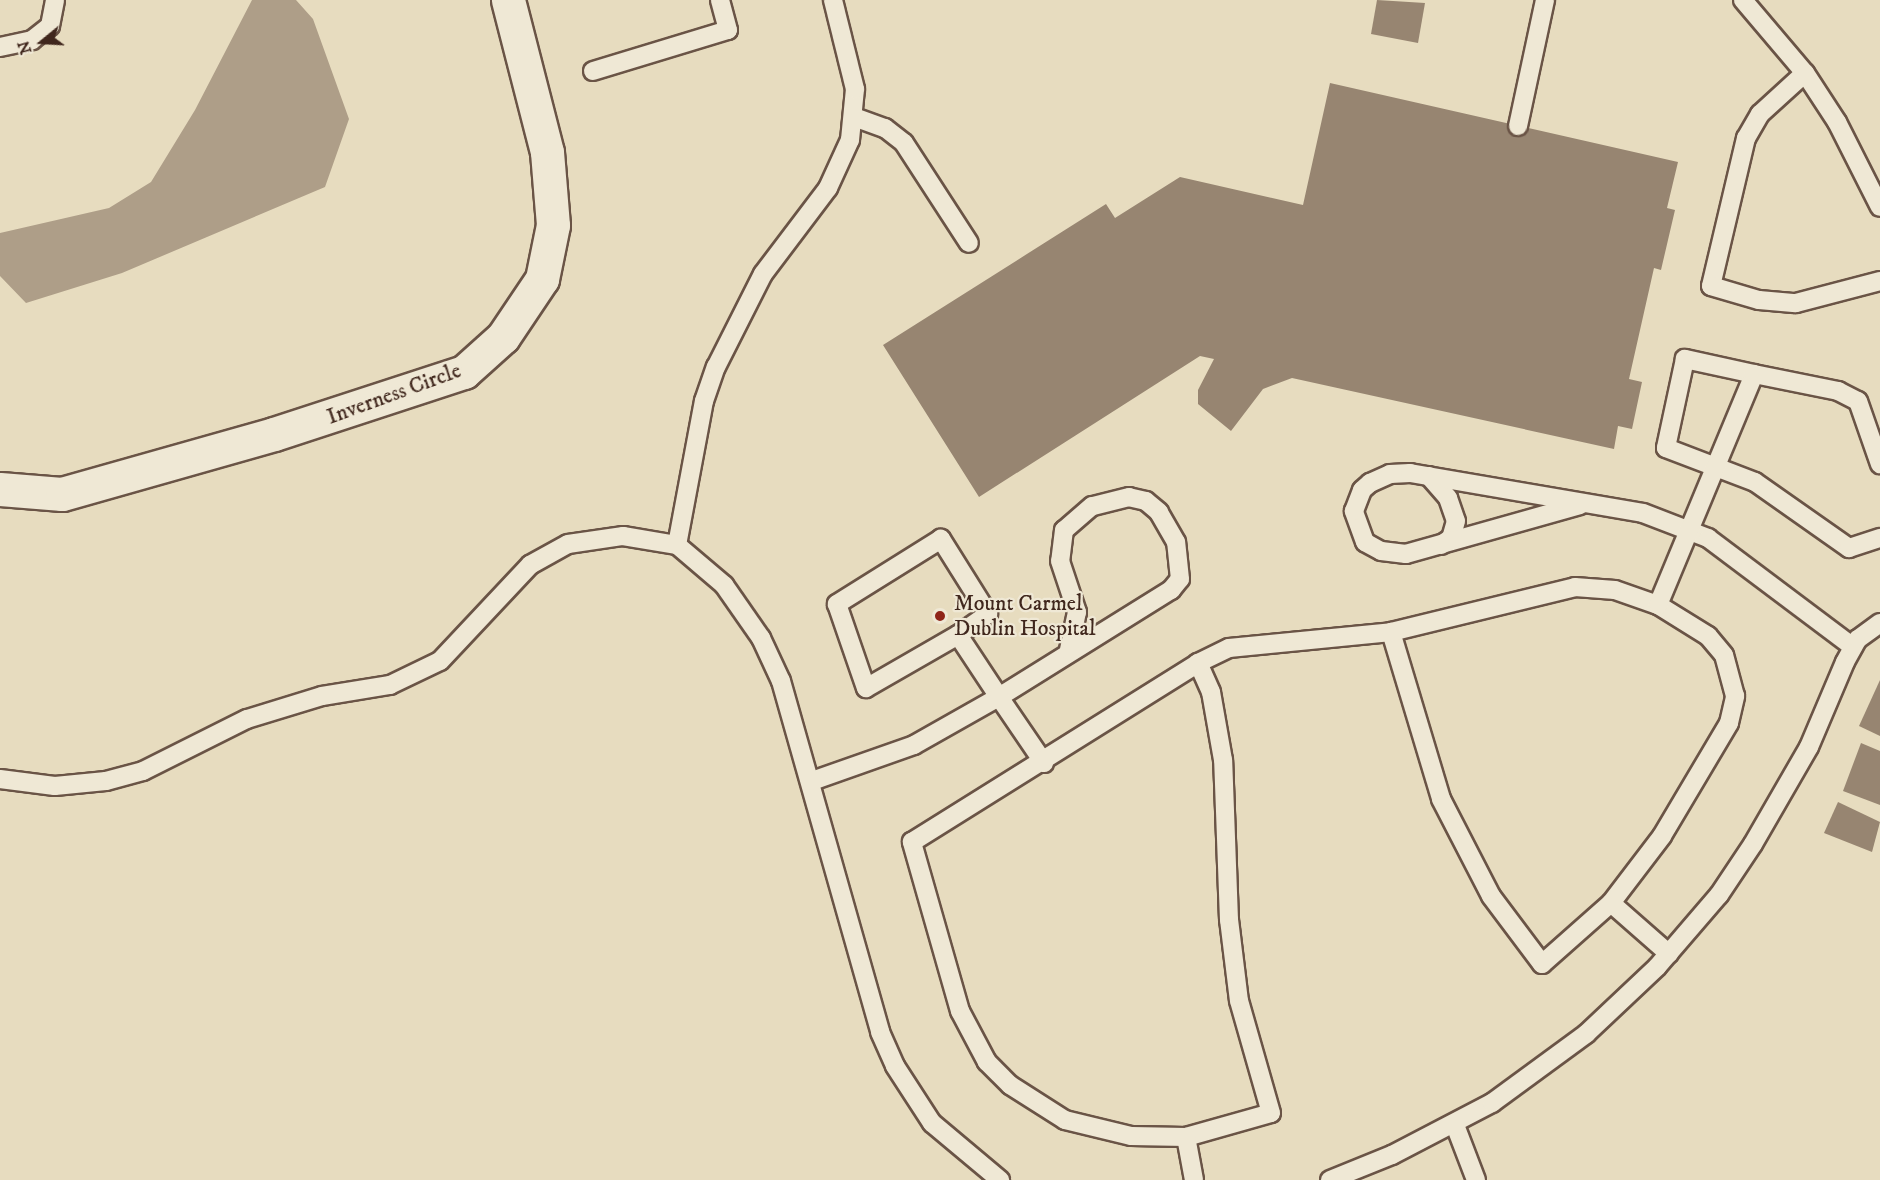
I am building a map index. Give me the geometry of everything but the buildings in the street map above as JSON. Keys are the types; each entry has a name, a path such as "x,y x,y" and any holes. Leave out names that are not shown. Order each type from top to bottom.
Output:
{"street":[{"name":"Inverness Circle","path":"0,489 62,494 274,435 464,372 503,337 542,279 554,225 547,152 508,0"}],"lane":[{"path":"0,47 32,40 50,26 55,0"},
{"path":"593,71 728,30 720,0"},
{"path":"677,545 700,419 716,367 763,274 840,165 854,117 851,62 833,0"},
{"path":"1518,126 1545,0"},
{"path":"1743,0 1804,73 1853,149 1880,207"},
{"path":"1804,73 1760,114 1746,138 1711,286 1759,300 1796,303 1880,281"},
{"path":"854,117 885,128 904,143 969,243"},
{"path":"1880,464 1858,401 1838,391 1685,359 1666,448 1755,482 1849,548 1880,538"},
{"path":"1658,605 1754,374"},
{"path":"1580,505 1406,554 1386,553 1365,542 1355,523 1356,500 1370,483 1390,474 1429,476 1580,505 1633,510 1691,530 1728,551 1853,647"},
{"path":"1429,476 1448,498 1456,521 1451,538 1440,546"},
{"path":"812,781 914,745 999,697 1069,650 1171,590 1180,579 1182,561 1176,542 1159,512 1146,501 1129,497 1092,506 1064,530 1060,561 1077,619 1069,650"},
{"path":"0,779 55,786 106,781 143,771 256,715 322,696 390,685 440,661 530,565 568,544 623,536 677,545 711,569 761,638 785,691 812,781 880,1032 895,1066 932,1123 1000,1180"},
{"path":"940,539 988,614 958,634 866,688 837,604 940,539"},
{"path":"1197,663 1210,692 1223,760 1229,920 1239,1001 1271,1113 1186,1137 1131,1136 1065,1120 1037,1104 987,1062 960,1011 912,842 1044,763 1197,663 1229,648 1391,632 1575,587 1615,590 1658,605 1717,645 1731,672 1735,696 1729,723 1675,815 1611,903 1542,964 1517,935 1465,849 1441,799 1391,632"},
{"path":"1330,1180 1455,1125 1586,1034 1669,954 1719,895 1784,796 1853,647 1880,622"},
{"path":"958,634 1044,763"},
{"path":"1611,903 1669,954"},
{"path":"1455,1125 1476,1180"},
{"path":"1186,1137 1194,1180"}],"shaded area":[{"path":"252,0 296,0 313,19 349,119 325,187 122,273 26,303 0,276 0,233 109,208 151,182 195,110"}],"place":[{"name":"Mount Carmel Dublin Hospital","path":"940,616"}]}
